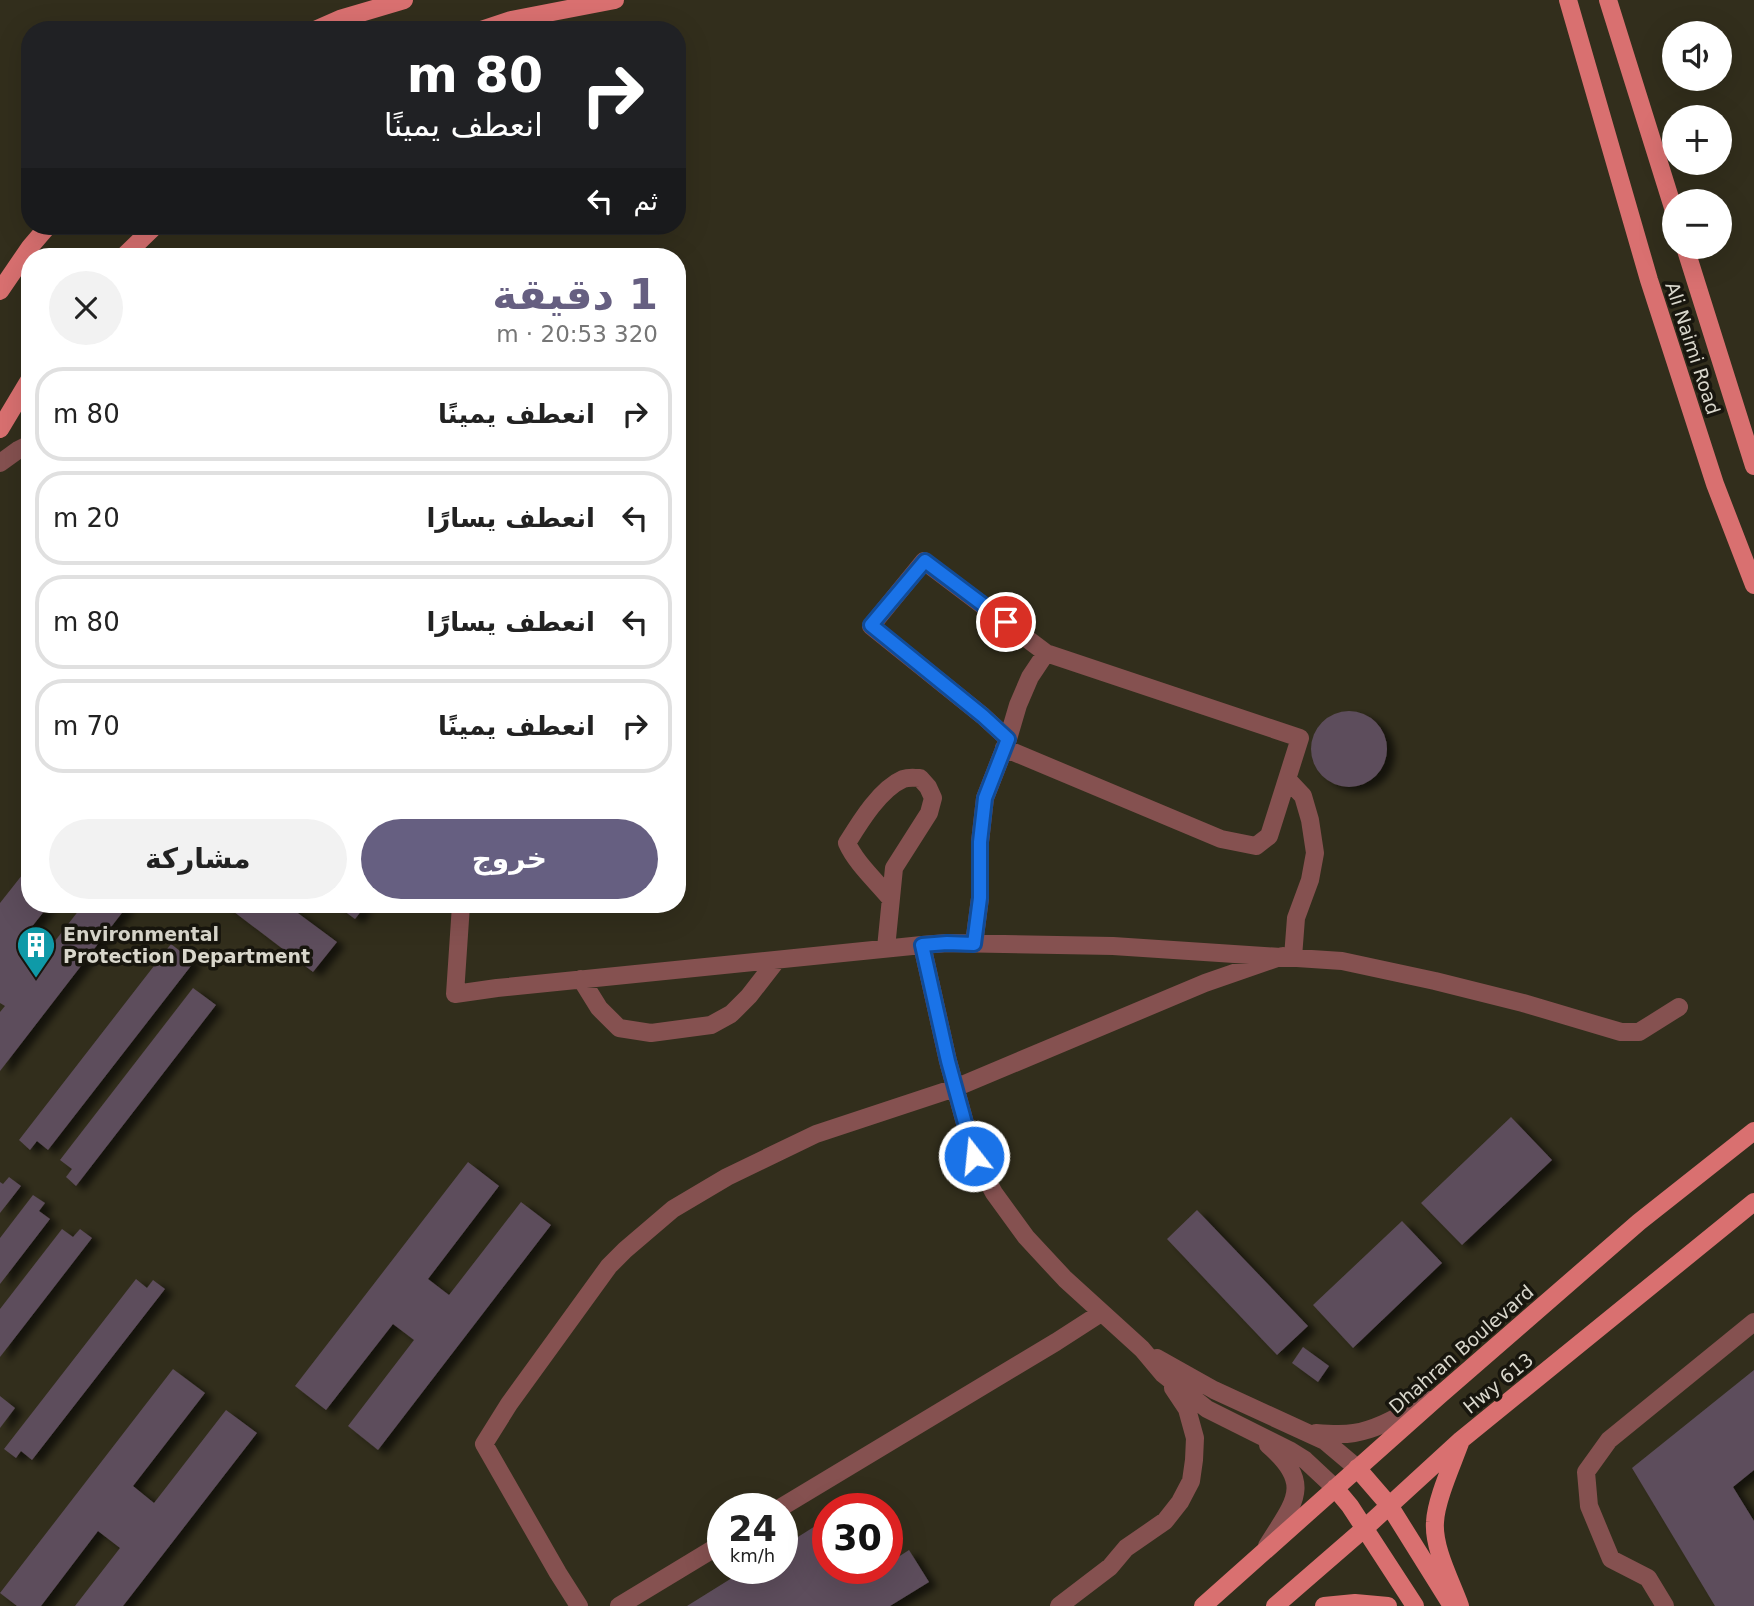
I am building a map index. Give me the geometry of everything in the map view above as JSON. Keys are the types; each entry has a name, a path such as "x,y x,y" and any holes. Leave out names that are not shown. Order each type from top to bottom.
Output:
{"main road":[{"path":"335,21 404,0"},
{"path":"508,21 615,0"},
{"name":"Ali Naimi Road","path":"1568,0 1649,280 1715,484 1754,585"},
{"path":"1608,0 1667,189"},
{"path":"132,248 146,235"},
{"name":"Ali Naimi Road","path":"1689,259 1754,466"},
{"path":"0,290 21,260"},
{"path":"0,429 21,394"},
{"name":"Dhahran Boulevard","path":"1203,1606 1440,1395 1639,1223 1754,1131"},
{"name":"Hwy 613","path":"1276,1606 1461,1440 1754,1202"},
{"path":"1460,1606 1437,1544 1434,1522 1461,1440"},
{"path":"1357,1468 1389,1505 1452,1606"},
{"path":"1335,1488 1365,1528 1415,1606"},
{"path":"1324,1606 1355,1603 1388,1606"}],"street":[{"path":"0,463 21,448"},
{"path":"925,561 1046,653 1300,738 1269,836 1256,846 1221,839 1006,744 983,716 871,625 925,561"},
{"path":"974,944 980,898 980,842 985,798 1018,705 1030,677 1046,653"},
{"path":"886,948 894,869 929,813 933,798 920,778 906,778 892,786 867,812 847,843 853,857 890,898"},
{"path":"1287,779 1303,796 1315,853 1288,956"},
{"path":"460,913 455,994 947,943 1113,946 1342,961 1523,1003 1621,1032 1639,1032 1679,1007"},
{"path":"922,945 955,1088 974,1156 994,1193 1026,1237 1065,1279 1142,1349 1163,1374 1187,1409 1195,1438 1191,1480 1180,1502 1165,1521 1126,1548 1110,1567 1059,1606"},
{"path":"579,1606 484,1444 610,1266 625,1250 673,1209 727,1177 816,1133 955,1088 1205,983 1288,956"},
{"path":"581,979 599,1007 619,1028 651,1033 711,1025 732,1014 777,960"},
{"path":"798,1497 1101,1313"},
{"path":"1665,1606 1648,1578 1611,1559 1589,1506 1586,1472 1609,1440 1754,1322"},
{"path":"1142,1349 1214,1391 1325,1441 1357,1468"},
{"path":"1163,1374 1207,1409 1305,1460 1335,1488"},
{"path":"1304,1431 1354,1433 1374,1428 1440,1395"},
{"path":"1246,1428 1280,1455 1295,1478 1297,1489 1295,1501 1265,1550"},
{"path":"619,1606 707,1553"}],"building":[{"path":"1349,711 1364,714 1376,722 1384,734 1387,749 1384,764 1376,776 1364,784 1349,787 1334,784 1322,776 1314,764 1311,749 1314,734 1322,722 1334,714"},
{"name":"Environmental Protection Department","path":"21,876 21,913 43,913 23,938 44,955 77,913 122,913 0,1071 0,1012 5,1006 0,1003 0,903"},
{"path":"236,913 298,913 337,942 313,972"},
{"path":"347,913 360,913 355,919"},
{"path":"171,944 194,962 48,1150 37,1141 30,1150 19,1140"},
{"path":"193,988 216,1005 76,1186 66,1177 72,1169 60,1160"},
{"path":"1511,1117 1552,1160 1462,1245 1421,1203"},
{"path":"468,1162 499,1186 428,1279 449,1295 521,1202 551,1225 378,1450 348,1426 414,1340 393,1324 326,1410 295,1386"},
{"path":"9,1177 21,1186 0,1213 0,1182 3,1184"},
{"path":"33,1195 45,1203 39,1211 50,1219 0,1284 0,1238"},
{"path":"1197,1210 1308,1326 1277,1355 1167,1239"},
{"path":"1402,1221 1442,1263 1353,1348 1313,1305"},
{"path":"62,1229 73,1237 80,1229 92,1238 0,1357 0,1309"},
{"path":"136,1279 147,1288 153,1280 165,1289 32,1460 21,1451 16,1458 4,1449"},
{"path":"1303,1347 1329,1366 1318,1382 1292,1363"},
{"path":"173,1369 205,1393 133,1486 154,1503 226,1410 257,1433 123,1606 75,1606 120,1548 98,1531 41,1606 17,1606 0,1593"},
{"path":"1754,1370 1754,1470 1733,1487 1754,1521 1754,1606 1715,1606 1632,1468"},
{"path":"0,1396 15,1408 0,1428"},
{"path":"812,1528 812,1584 903,1584 903,1554 909,1550 929,1582 890,1606 687,1606 722,1584 798,1584 798,1537"}],"place":[{"name":"Environmental Protection Department","path":"36,979"}],"route":[{"path":"974,1156 948,1061 922,945 974,944 980,898 980,842 985,798 1008,739 871,625 925,561 1006,622"}]}
